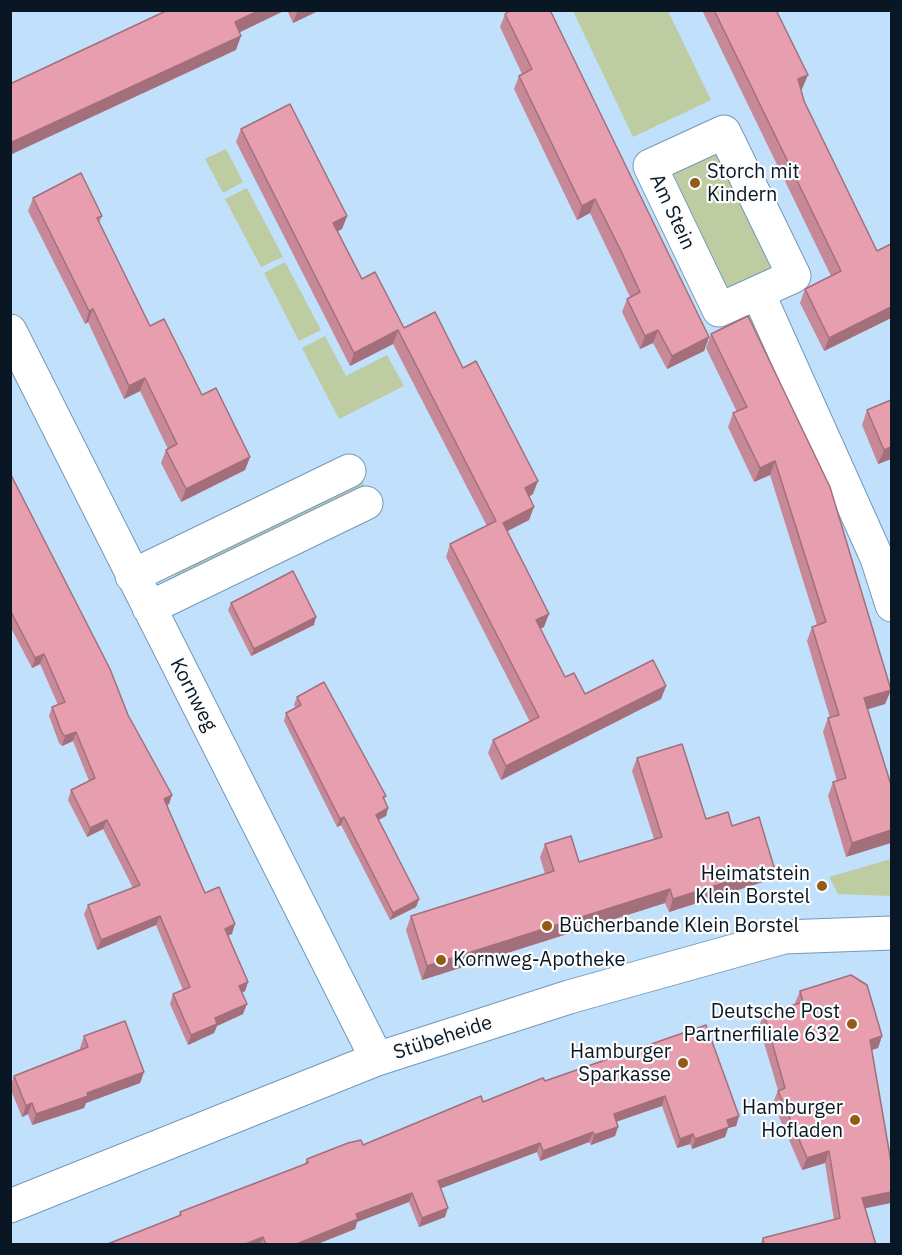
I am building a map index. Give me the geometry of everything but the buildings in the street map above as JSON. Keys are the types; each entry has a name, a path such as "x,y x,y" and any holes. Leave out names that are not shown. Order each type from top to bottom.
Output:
{"street":[{"name":"Am Stein","path":"724,132 794,276 758,293 719,310 650,165 724,132"},
{"path":"758,293 868,537 891,605"},
{"name":"Kornweg","path":"10,331 377,1059"},
{"path":"132,576 349,471"},
{"path":"148,608 366,503"},
{"name":"Stübeheide","path":"10,1206 377,1059 569,997 784,937 889,941"}],"green space":[{"path":"573,11 668,11 711,100 633,137"},
{"path":"226,149 243,182 223,193 205,159"},
{"path":"721,151 777,260 771,271 738,286 726,288 673,183 675,171"},
{"path":"247,188 283,257 261,267 225,199"},
{"path":"285,262 321,330 299,341 264,273"},
{"path":"325,336 346,376 387,355 404,386 339,419 302,348"},
{"path":"362,479 365,489 178,577 175,575 175,572"},
{"path":"891,859 891,896 838,894 829,877"}],"place":[{"name":"Storch mit Kindern","path":"695,183"},
{"name":"Heimatstein Klein Borstel","path":"822,886"},
{"name":"Bücherbande Klein Borstel","path":"547,926"},
{"name":"Kornweg-Apotheke","path":"441,960"},
{"name":"Deutsche Post Partnerfiliale 632","path":"852,1024"},
{"name":"Hamburger Sparkasse","path":"683,1063"},
{"name":"Hamburger Hofladen","path":"855,1120"}]}
